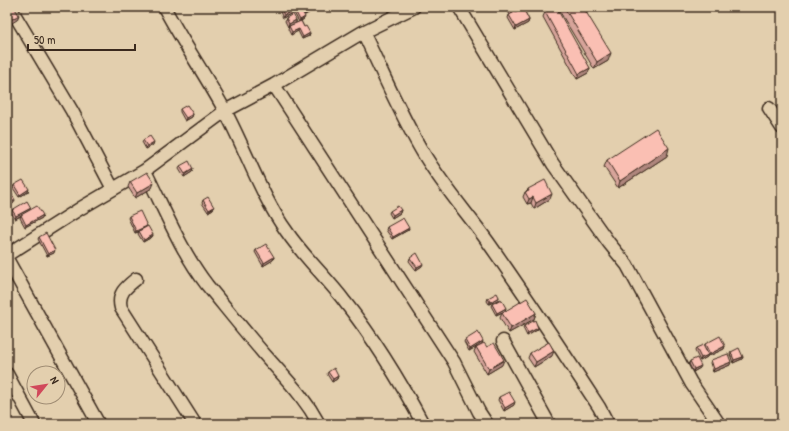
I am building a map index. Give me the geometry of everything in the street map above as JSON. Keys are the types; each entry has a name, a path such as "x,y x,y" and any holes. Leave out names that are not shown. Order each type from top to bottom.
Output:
{"street":[{"path":"10,7 75,117 113,189"},
{"path":"164,7 180,37 225,111 286,232 344,300 362,324 400,381 423,424"},
{"path":"7,254 144,170 225,111 274,85 363,32 414,7"},
{"path":"459,7 553,164 627,265 691,383 719,424"},
{"path":"363,32 425,156 525,295 608,424"},
{"path":"274,85 454,362 479,412 487,424"},
{"path":"769,108 782,128"},
{"path":"144,170 192,263 235,320 305,400 319,424"},
{"path":"7,259 98,423"},
{"path":"136,279 121,294 119,302 121,308 195,424"},
{"path":"503,341 549,424"},
{"path":"7,374 34,424"}],"building":[{"path":"7,7 14,7 19,15 7,22"},
{"path":"280,7 292,7 293,10 284,15"},
{"path":"293,7 300,7 305,17 300,20"},
{"path":"303,7 315,7 306,12"},
{"path":"511,7 518,7 513,10"},
{"path":"553,7 556,7 590,68 579,74 545,12"},
{"path":"564,7 583,7 611,53 597,62"},
{"path":"523,8 529,20 516,27 509,15"},
{"path":"293,14 296,20 289,24 286,18"},
{"path":"301,21 310,33 303,37 299,29 292,32 289,26"},
{"path":"187,105 193,114 186,118 180,109"},
{"path":"656,128 669,148 620,181 607,160"},
{"path":"150,136 154,142 147,146 143,140"},
{"path":"189,161 193,169 185,174 180,166"},
{"path":"147,172 154,183 137,193 130,182"},
{"path":"7,179 12,187 7,190"},
{"path":"23,180 29,189 20,195 14,185"},
{"path":"545,180 552,194 536,203 533,197 529,199 525,192 529,191 528,189"},
{"path":"10,191 15,200 7,205 7,193"},
{"path":"208,197 214,207 209,210 203,200"},
{"path":"27,201 31,208 16,216 12,210"},
{"path":"37,206 43,215 26,225 21,215"},
{"path":"398,206 401,210 393,215 390,211"},
{"path":"140,211 147,226 136,231 129,216"},
{"path":"403,218 409,228 393,237 387,227"},
{"path":"148,226 153,235 144,240 139,231"},
{"path":"46,233 55,250 48,254 39,237"},
{"path":"266,244 274,257 264,263 256,250"},
{"path":"417,253 423,264 417,267 410,258"},
{"path":"497,293 499,297 490,302 488,298"},
{"path":"527,298 536,313 511,328 502,313"},
{"path":"501,299 506,308 497,313 492,304"},
{"path":"535,320 538,328 528,333 524,326"},
{"path":"478,332 483,341 470,349 465,340"},
{"path":"720,336 725,346 710,354 705,344"},
{"path":"549,342 554,351 536,362 530,353"},
{"path":"484,343 487,347 494,343 504,360 489,369 476,347"},
{"path":"703,345 708,355 701,358 696,348"},
{"path":"739,348 743,357 734,360 731,352"},
{"path":"728,354 731,362 714,369 711,360"},
{"path":"697,358 701,366 694,369 690,361"},
{"path":"334,368 338,376 333,379 328,372"},
{"path":"509,392 515,402 505,408 499,397"}]}
